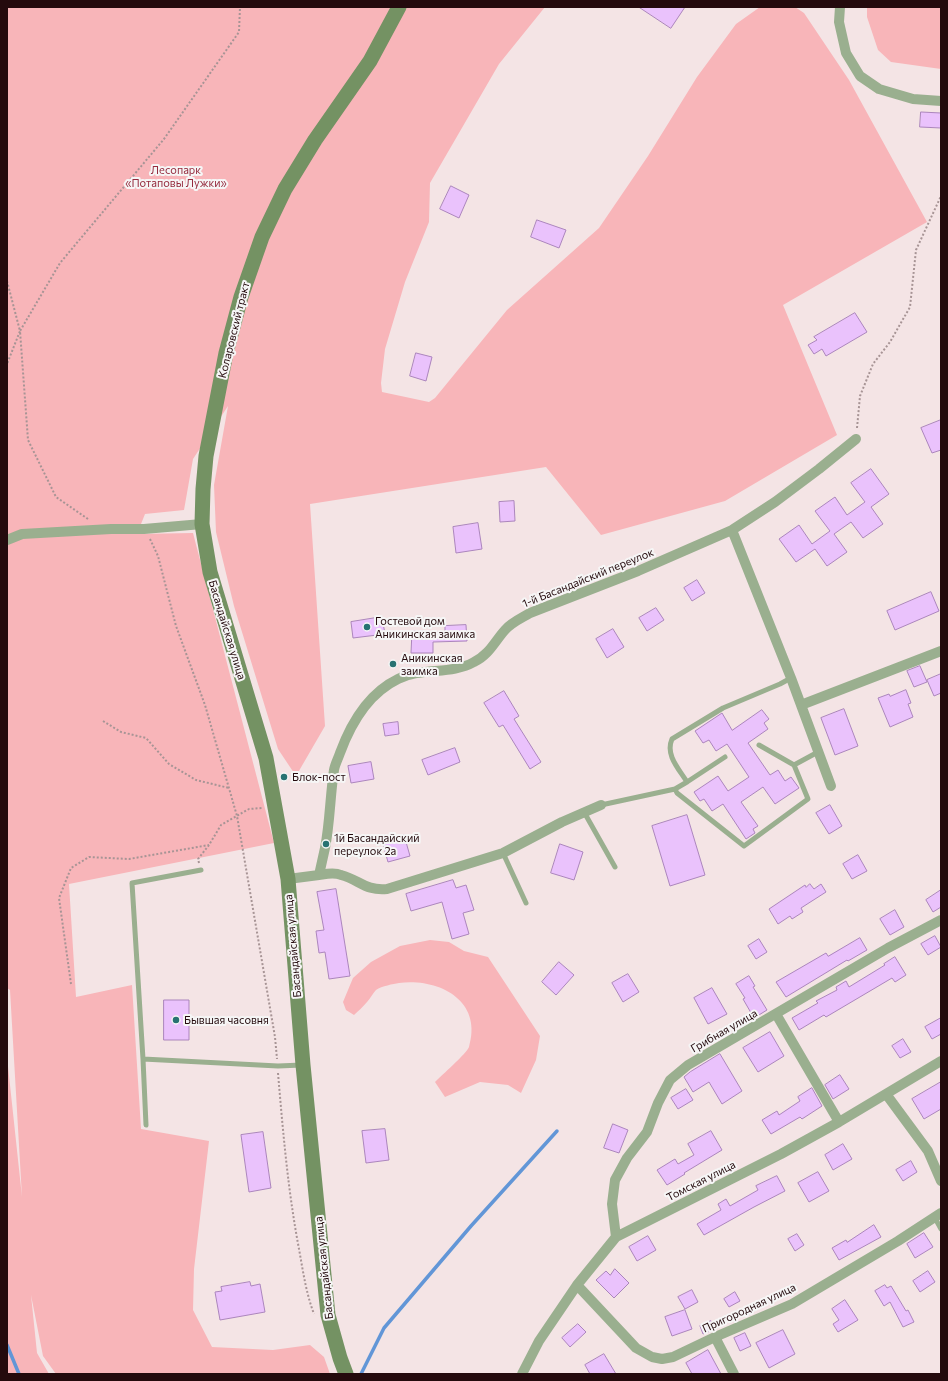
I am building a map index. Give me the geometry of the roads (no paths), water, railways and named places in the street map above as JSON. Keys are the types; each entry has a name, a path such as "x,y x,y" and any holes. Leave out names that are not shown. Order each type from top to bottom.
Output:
{"street":[{"name":"Коларовский тракт","path":"202,524 206,456 226,353 240,297 262,237 285,189 315,140 370,61 399,7"},
{"path":"840,7 839,22 846,53 860,76 879,89 913,99 941,101"},
{"name":"1-й Басандайский переулок","path":"319,875 325,848 335,769 342,746 355,720 374,696 387,685 412,674 463,668 476,662 487,654 506,629 515,621 530,613 638,571 732,530 775,502 856,439"},
{"path":"7,540 22,534 102,529 144,529 202,524"},
{"name":"Басандайская улица","path":"202,524 210,572 266,758 288,879 303,1065 328,1315 346,1374"},
{"path":"732,530 791,678 831,786"},
{"path":"801,705 941,652"},
{"path":"288,879 333,873 340,874 377,890 387,889 504,853 584,812 601,805"},
{"name":"Грибная улица","path":"616,1237 612,1204 615,1180 627,1158 647,1132 658,1103 670,1080 688,1065 888,948 941,920"},
{"path":"776,1014 839,1122"},
{"name":"Томская улица","path":"522,1374 539,1341 577,1285 616,1237 781,1154 839,1122 941,1061"},
{"path":"886,1094 928,1151 941,1181"},
{"name":"Пригородная улица","path":"577,1285 636,1348 652,1357 662,1359 673,1356 792,1304 898,1241 938,1215"},
{"path":"715,1337 734,1374"}],"lane":[{"path":"687,782 670,755 669,746 672,739 723,708 791,678"},
{"path":"675,789 677,793 744,846 808,799 794,765 758,745"},
{"path":"794,765 818,752"},
{"path":"601,805 675,789 725,757"},
{"path":"584,812 615,867"},
{"path":"504,853 526,903"},
{"path":"146,1125 132,883 201,870"},
{"path":"143,1059 278,1066 303,1065"},
{"path":"938,1215 941,1229"}],"waterway":[{"path":"361,1374 384,1328 471,1226 557,1131"},
{"path":"7,1345 19,1374"}],"place":[{"name":"Гостевой дом Аникинская заимка","path":"367,627"},
{"name":"Аникинская заимка","path":"393,664"},
{"name":"Блок-пост","path":"284,777"},
{"name":"1й Басандайский переулок 2а","path":"326,844"},
{"name":"Бывшая часовня","path":"176,1020"}],"park label":[{"name":"Лесопарк «Потаповы Лужки»","path":"176,176"}]}
